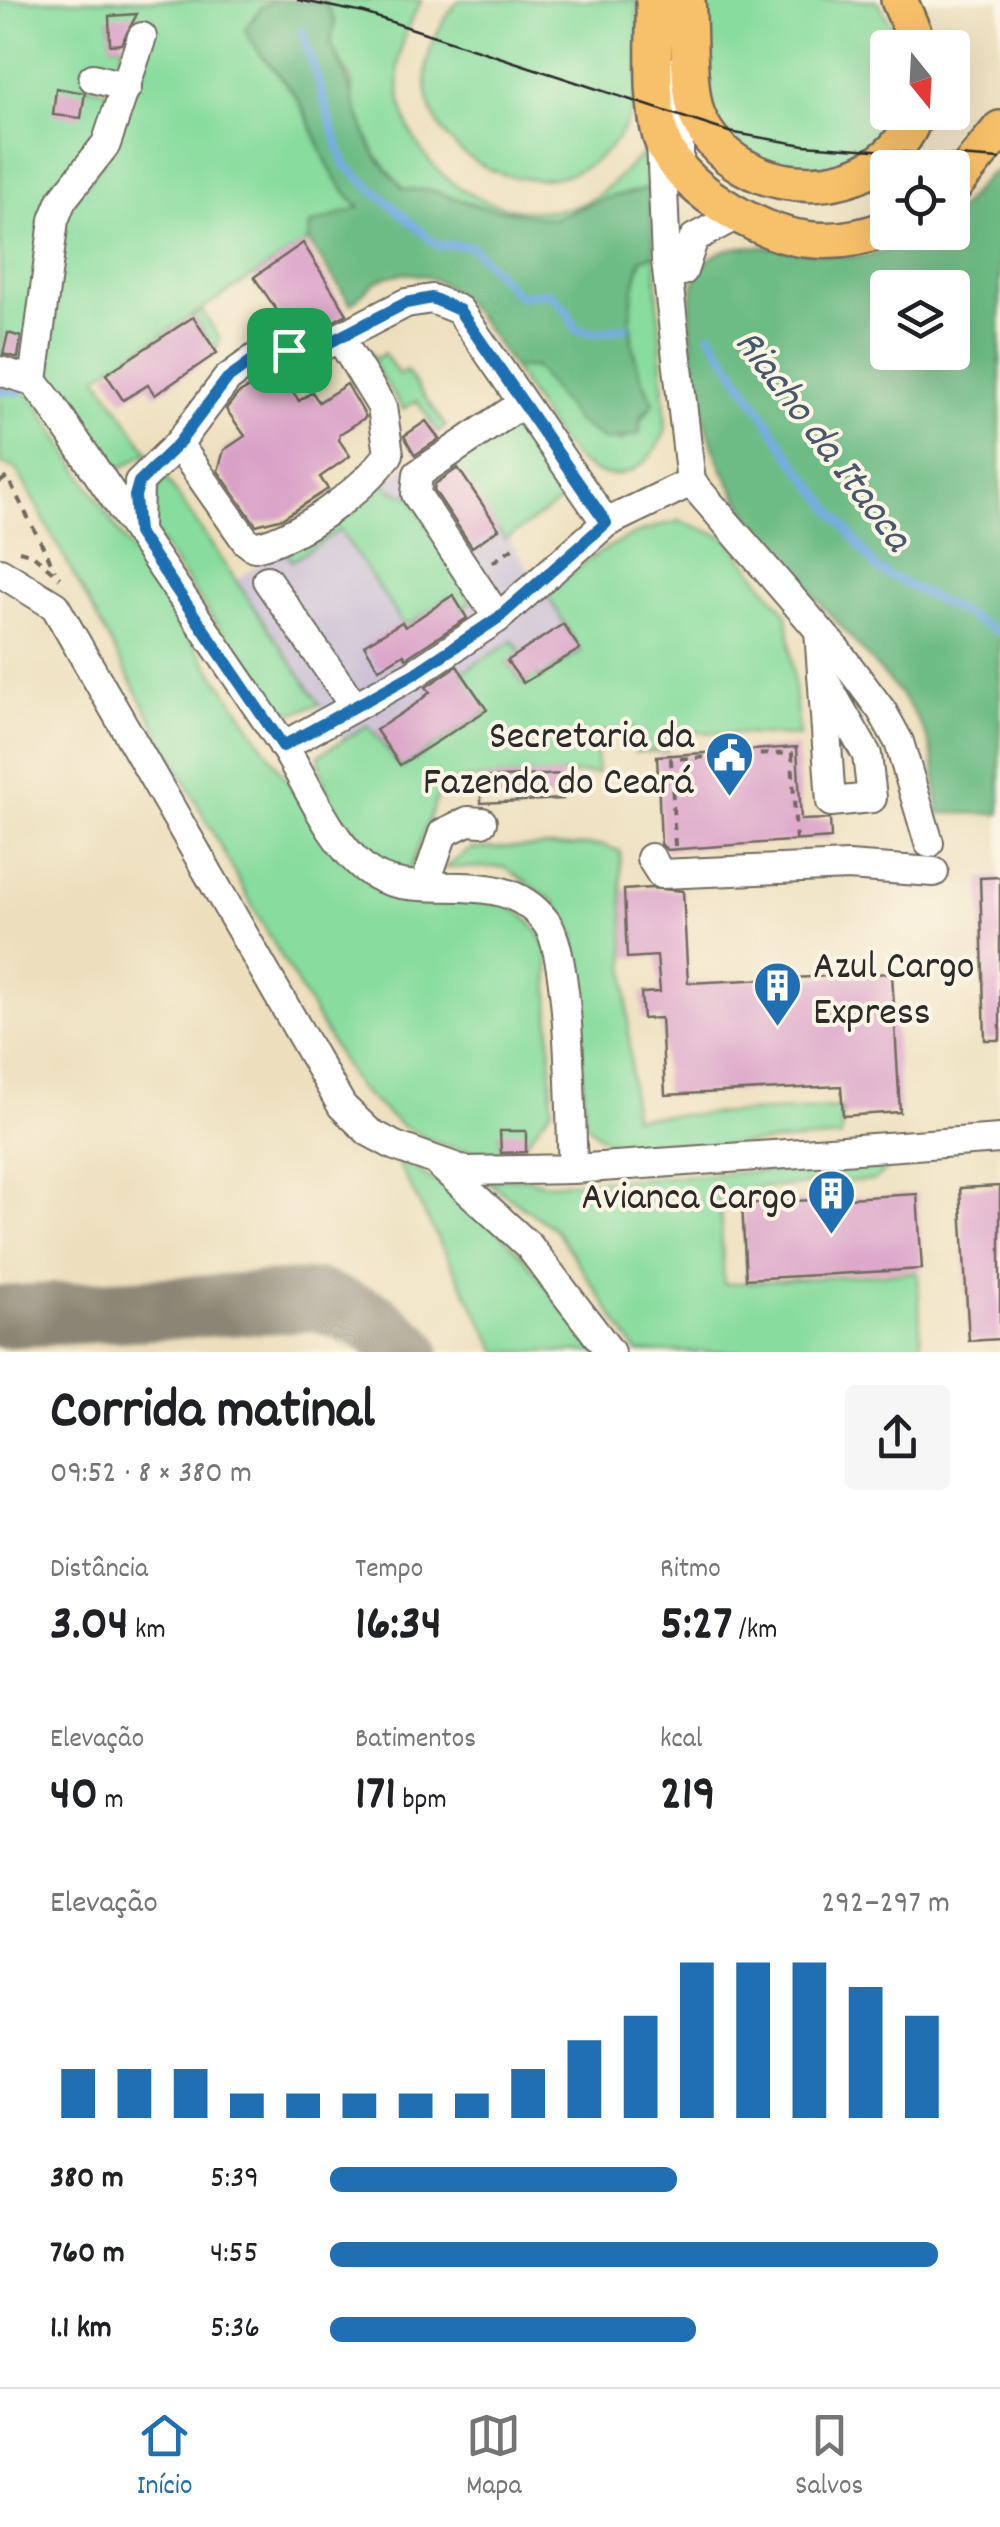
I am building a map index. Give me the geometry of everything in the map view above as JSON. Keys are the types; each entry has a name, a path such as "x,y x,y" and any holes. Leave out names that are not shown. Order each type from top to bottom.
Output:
{"main road":[{"path":"654,0 661,138 680,170 739,214 802,239 842,241 870,233"},
{"path":"686,0 696,112 720,147 756,173 810,186 840,180 869,169 891,152 905,130"},
{"path":"898,0 912,30"},
{"path":"970,166 1000,128"}],"lane":[{"path":"676,362 682,271 676,114 686,0"},
{"path":"33,381 54,220 62,200 106,144 142,37"},
{"path":"93,78 127,87"},
{"path":"661,138 676,362 690,482 819,630 882,711 899,742 928,843"},
{"path":"682,271 694,238 739,214"},
{"path":"138,533 135,496 139,482 178,444 227,379 257,357 289,350 311,352 341,340 406,303 432,298 450,303 606,523"},
{"path":"178,444 246,541 254,547 288,535 370,480 389,454 382,407 341,340"},
{"path":"0,371 33,381 283,746 348,853 368,871 389,880 478,886 514,896 548,924 557,944 562,979 573,1169"},
{"path":"498,618 416,494 418,474 523,403"},
{"path":"283,746 414,674 498,618 606,523 690,482"},
{"path":"0,557 24,564 63,594 331,1067 365,1111 432,1156 528,1246 610,1352"},
{"path":"0,572 55,606 342,1106 369,1132 395,1146 466,1171 573,1169 1000,1139"},
{"path":"267,580 354,706"},
{"path":"819,630 822,676"},
{"path":"424,885 443,833 468,821 482,822"},
{"path":"664,857 661,874 848,866 934,872"}],"path":[{"path":"0,482 7,477 57,574"},
{"path":"664,857 671,759 792,752 796,848"}],"shaded area":[{"path":"444,441 582,650 374,786 236,580"}],"green space":[{"path":"0,0 275,0 261,8 246,29 297,99 329,168 360,208 310,225 308,241 97,376 148,452 116,471 43,373 47,302 53,246 67,206 96,171 113,140 147,36 137,32 137,16 109,19 111,45 123,44 118,69 89,64 87,86 111,91 109,122 63,185 47,218 23,366 0,362"},
{"path":"275,0 325,2 335,22 331,44 368,139 403,189 431,190 478,206 553,219 602,199 648,189 655,255 642,258 636,277 631,332 638,367 654,403 640,417 640,434 605,441 577,422 535,367 513,368 460,298 425,276 404,274 381,279 351,304 308,241 310,225 360,207 329,167 297,99 245,29 261,8"},
{"path":"319,0 422,0 403,41 399,81 406,119 423,153 450,181 484,201 525,210 580,205 609,186 642,154 648,189 602,199 553,219 478,206 431,191 403,189 376,155 354,105 351,81 331,44 325,2"},
{"path":"459,0 637,0 639,73 635,101 631,114 601,156 562,176 518,178 478,163 446,135 428,97 430,51"},
{"path":"699,0 877,0 894,30 870,30 870,130 888,130 861,156 835,167 776,171 713,123"},
{"path":"1000,169 1000,814 939,813 930,746 914,713 793,572 742,504 722,468 707,428 691,328 698,273 723,251 771,247 859,256 889,250 970,250 970,196 987,176"},
{"path":"655,255 666,430 640,466 617,475 604,474 566,449 513,368 535,367 577,422 620,442 631,435 654,403 638,367 631,314 642,258"},
{"path":"202,311 220,339 216,351 193,317"},
{"path":"368,349 376,359 384,353 399,375 406,371 446,427 438,432 417,401 403,409 364,351"},
{"path":"0,386 24,389 35,400 285,778 335,845 372,885 392,897 414,902 488,901 512,908 532,924 548,952 552,1108 526,1142 500,1132 501,1154 456,1149 399,1124 357,1087 259,918 16,468 0,464"},
{"path":"502,423 521,424 567,497 505,540 456,468 425,488 424,474"},
{"path":"166,478 320,704 293,713 268,699 149,526 159,483"},
{"path":"384,481 390,490 411,496 471,601 458,614 449,597 405,627 340,530 292,561 283,548"},
{"path":"680,521 727,538 787,615 799,736 669,731 667,751 635,752 633,729 594,733 598,773 467,779 442,785 409,872 376,855 361,842 336,810 319,755 368,725 401,768 486,713 461,673 513,641 521,652 507,662 523,683 536,674 540,678 581,651 546,593 608,548 643,531"},
{"path":"601,845 620,851 633,1117 842,1108 841,1137 641,1151 610,1142 585,1122 574,935 555,902 504,867 445,868 471,849"},
{"path":"394,1156 477,1207 526,1260 596,1352 498,1352"},
{"path":"891,1164 875,1180 719,1191 724,1284 918,1272 921,1352 637,1352 556,1230 485,1180 527,1178 543,1184"}],"building":[{"path":"137,14 121,44 110,45 109,16"},
{"path":"56,88 85,93 81,118 53,115"},
{"path":"303,243 347,314 318,329 313,321 293,334 254,277"},
{"path":"193,317 217,353 155,395 148,385 123,400 106,374"},
{"path":"8,333 21,337 18,358 3,354"},
{"path":"278,371 299,401 312,392 319,402 347,384 366,417 340,434 339,440 350,456 320,477 328,489 283,518 256,525 218,471 224,450 245,436 226,409 238,394"},
{"path":"426,421 439,439 415,455 404,436"},
{"path":"458,468 499,529 472,547 434,490 435,484"},
{"path":"453,595 467,618 406,658 404,654 379,669 364,645 402,622 405,627"},
{"path":"563,624 580,649 523,683 507,661"},
{"path":"457,666 487,710 400,765 376,730 417,703 430,692 426,687"},
{"name":"Secretaria da Fazenda do Ceará","path":"797,747 801,820 830,819 831,838 667,850 661,844 657,756"},
{"path":"562,774 563,799 481,803 481,778"},
{"path":"1000,877 1000,1040 985,1040 980,878"},
{"name":"Azul Cargo Express","path":"624,890 683,891 688,983 892,973 900,1112 843,1116 841,1086 665,1095 661,1018 643,1019 641,993 660,992 657,956 627,958"},
{"path":"500,1131 526,1131 526,1152 501,1153"},
{"path":"1000,1186 1000,1339 969,1341 960,1188"},
{"name":"Avianca Cargo","path":"917,1194 922,1269 746,1279 742,1204"}],"waterway":[{"name":"Riacho da Itaoca","path":"302,31 344,164 437,245 471,246 518,296 549,292 568,312 576,330 598,333 626,327"},
{"name":"Riacho da Itaoca","path":"710,334 790,455 877,569 1000,633"},
{"path":"0,390 20,392"}],"taxiway":[{"path":"0,1317 319,1300 374,1322 409,1352"}],"tram line":[{"path":"298,0 364,13 729,132 804,145 1000,159"}],"place":[{"name":"Secretaria da Fazenda do Ceará","path":"729,798"},
{"name":"Azul Cargo Express","path":"778,1028"},
{"name":"Avianca Cargo","path":"832,1236"}],"route":[{"path":"432,298 450,303 459,310 606,523 498,618 414,674 283,746 138,533 135,496 139,482 178,444 227,379 257,357 289,350 311,352 341,340 406,303 432,298"}]}
